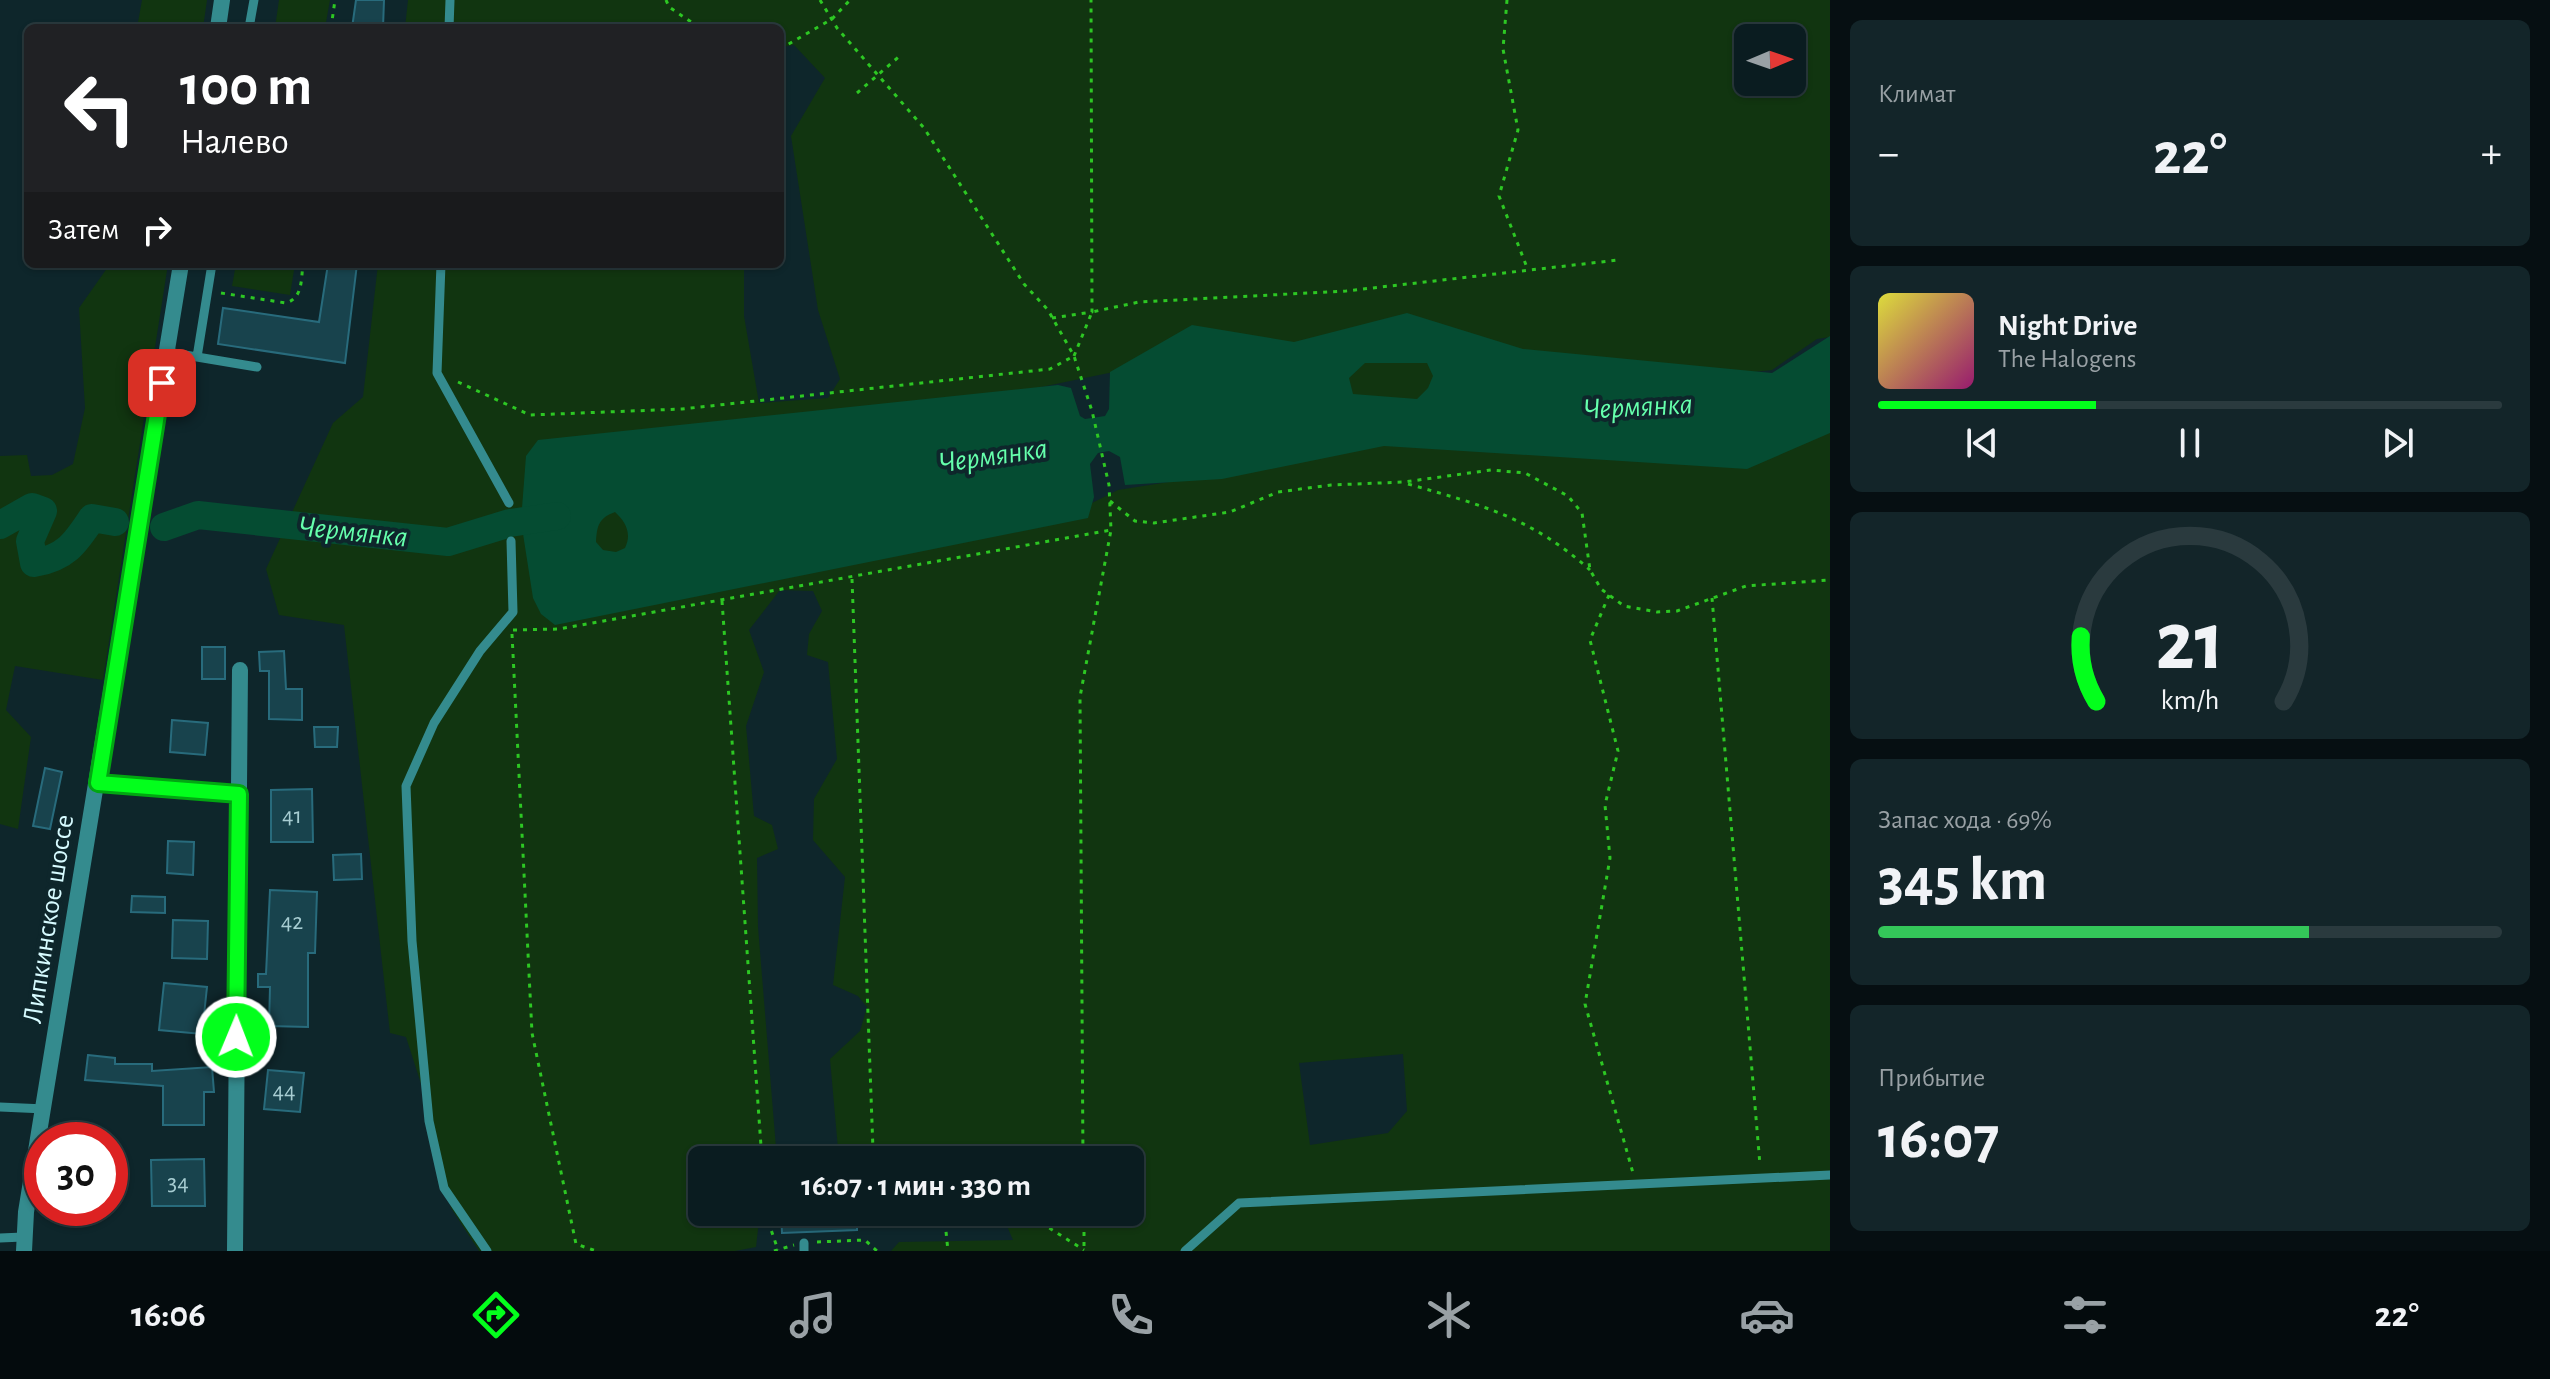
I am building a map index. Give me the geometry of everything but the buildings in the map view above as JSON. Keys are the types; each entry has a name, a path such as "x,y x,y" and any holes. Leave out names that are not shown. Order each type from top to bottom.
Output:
{"street":[{"path":"219,24 222,0"},
{"name":"Липкинское шоссе","path":"24,1244 180,268"},
{"path":"235,1251 240,670"},
{"path":"98,783 239,794"}],"lane":[{"path":"250,24 254,0"},
{"path":"449,24 450,0"},
{"path":"197,357 211,268"},
{"path":"441,268 437,373 509,503"},
{"path":"167,352 257,367"},
{"path":"487,1251 444,1188 429,1121 412,941 406,786 434,723 480,651 513,612 511,541"},
{"path":"0,1107 45,1109"},
{"path":"1185,1251 1239,1203 1830,1175"},
{"path":"0,1238 24,1244"}],"path":[{"path":"332,24 335,0"},
{"path":"666,0 669,7 694,24"},
{"path":"820,0 832,19 924,128 1024,284 1052,318 1074,356 1092,411 1110,501 1111,530 1080,697 1083,1146"},
{"path":"784,47 832,19 850,0"},
{"path":"437,373 530,415 682,409 1050,369 1074,356 1092,312 1091,0"},
{"path":"1507,0 1503,49 1518,130 1499,196 1528,270"},
{"path":"857,93 902,54"},
{"path":"1052,318 1139,302 1346,291 1618,260"},
{"path":"208,291 286,303 298,296 302,268"},
{"path":"1110,501 1135,521 1154,523 1230,512 1278,492 1331,485 1404,482 1491,470 1525,473 1568,496 1582,513 1590,570"},
{"path":"1404,482 1514,516 1561,543 1590,570 1609,595 1624,606 1657,612 1677,611 1746,586 1830,580"},
{"path":"512,630 559,629 852,579 983,550 1111,530"},
{"path":"852,579 873,1146"},
{"path":"1609,595 1590,640 1618,751 1605,805 1610,858 1585,1004 1636,1184"},
{"path":"1712,598 1761,1178"},
{"path":"722,601 761,1146"},
{"path":"513,612 532,1033 576,1244 596,1251"},
{"path":"769,1226 776,1250 865,1240 877,1251"},
{"path":"945,1226 948,1251"},
{"path":"1046,1226 1084,1250"},
{"path":"1084,1226 1084,1250"}],"shaded area":[{"path":"142,0 207,0 204,24 138,24"},
{"path":"279,0 330,0 326,24 276,24"},
{"path":"408,0 1830,0 1830,337 1817,339 1772,370 1724,375 1289,344 1128,369 1007,394 659,436 540,597 1092,503 1118,490 1226,473 1253,445 1830,418 1830,1251 891,1251 899,1242 1013,1240 1007,1226 1144,1226 1144,1146 838,1146 830,1059 860,1031 867,1007 858,996 833,985 845,877 813,840 814,799 837,759 828,662 807,655 809,634 822,611 813,591 780,590 749,630 764,672 746,726 754,816 772,825 778,849 757,858 758,927 776,1146 688,1146 688,1226 758,1226 756,1247 735,1251 479,1251 451,1208 423,1090 406,1037 390,1033 344,625 279,615 266,569 333,423 363,397 378,268 744,268 744,316 759,403 828,398 840,379 818,310 791,136 825,78 794,45 784,46 784,24 405,24","holes":["1403,1054 1407,1111 1388,1133 1310,1145 1299,1063"]},
{"path":"107,268 167,268 103,680 15,666 6,710 31,737 18,829 0,824 0,456 27,455 31,476 52,475 73,464 85,408 79,308"},
{"path":"235,268 294,268 290,295 232,286"},
{"path":"1365,355 1434,355 1447,367 1424,409 1350,400 1344,368"},
{"path":"604,508 629,511 635,549 608,559 584,532"}],"water":[{"path":"1407,313 1523,349 1772,373 1830,336 1830,433 1747,469 1384,446 1222,479 1125,485 1120,457 1109,451 1098,453 1090,464 1094,497 1088,518 555,625 541,614 533,598 521,521 526,456 538,440 1058,385 1071,388 1080,416 1085,419 1105,416 1109,409 1110,372 1192,325 1294,342","holes":["1365,363 1427,363 1433,376 1428,388 1417,399 1353,394 1349,378","615,512 628,533 625,548 616,552 603,550 596,542 600,523"]}],"waterway":[{"name":"Чермянка","path":"0,525 32,507 43,511 30,541 34,563 54,558 68,548 92,518 115,522"},
{"name":"Чермянка","path":"164,527 198,515 448,542 510,523 557,516"}],"route":[{"path":"162,383 98,783 239,794 236,1037"}]}
